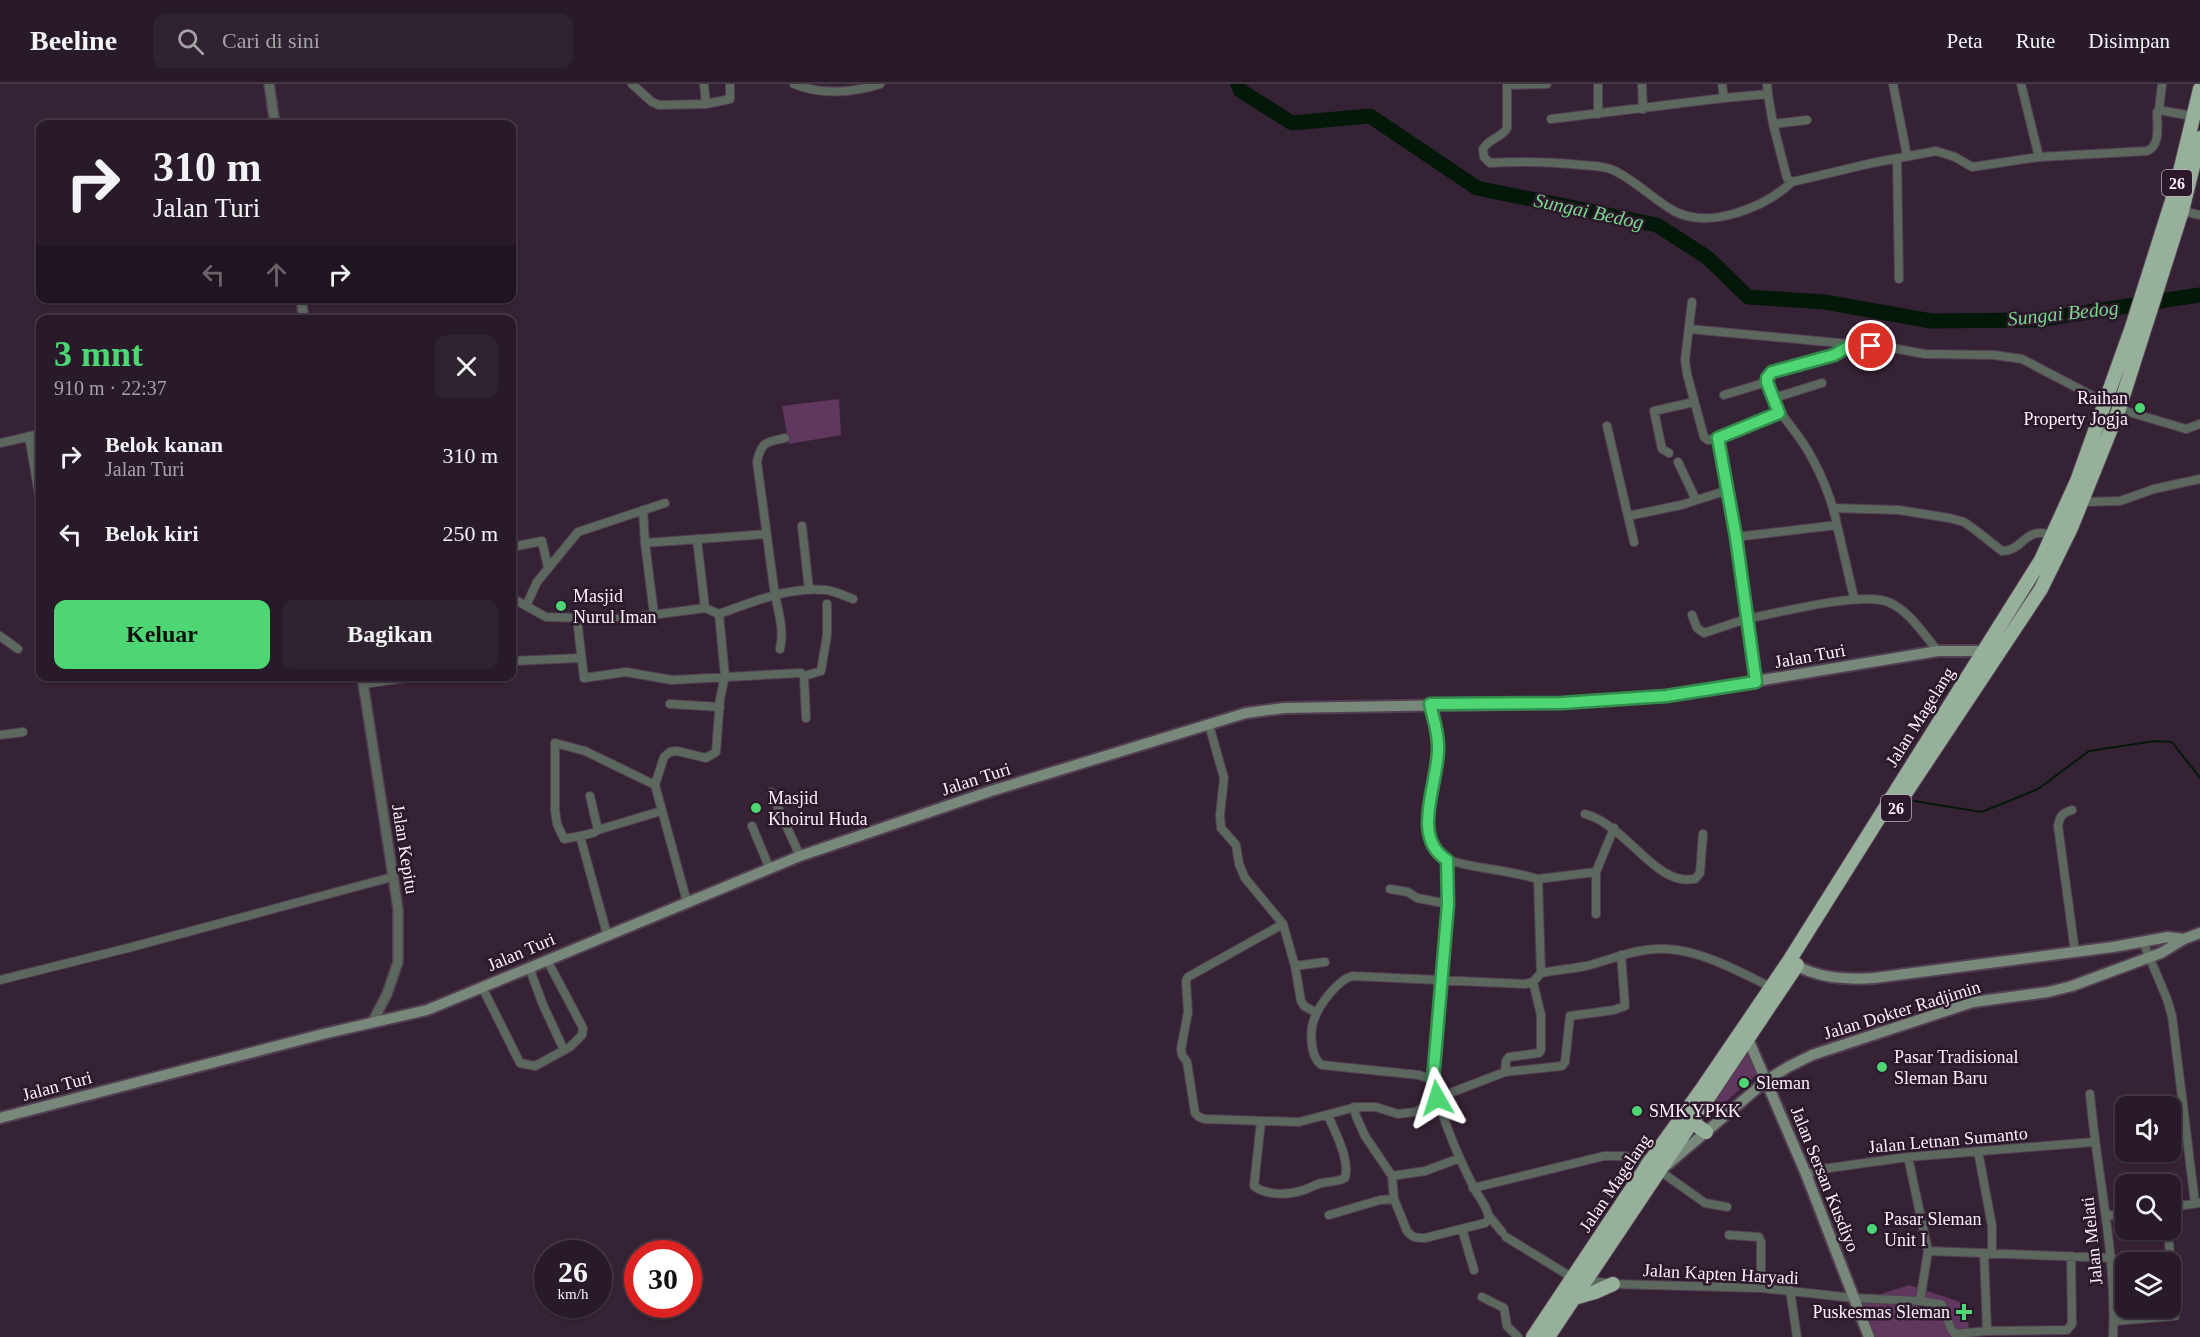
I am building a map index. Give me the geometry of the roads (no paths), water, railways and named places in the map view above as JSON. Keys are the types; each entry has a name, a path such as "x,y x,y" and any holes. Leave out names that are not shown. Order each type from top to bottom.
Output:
{"highway":[{"name":"Jalan Magelang","path":"1533,1337 1580,1279 1655,1166 1704,1086 1771,987 1792,964 2041,589 2082,502 2138,329 2154,278 2200,89"},
{"name":"Jalan Magelang","path":"2154,278 2182,211 2200,138"},
{"name":"Jalan Magelang","path":"1655,1166 1692,1122 1748,1039 2041,560 2113,406"},
{"path":"1692,1122 1706,1132"},
{"name":"Jalan Magelang","path":"1548,1337 1574,1298 1580,1279"},
{"path":"1574,1298 1612,1284"}],"main road":[{"name":"Jalan Turi","path":"0,1118 427,1010 769,867 991,791 1246,713 1284,708 1562,703 1666,696 1938,651 2000,652"},
{"name":"Jalan Dokter Radjimin","path":"1655,1166 1706,1132 1767,1080 1812,1055 1964,1005 2062,989 2149,958 2200,933"},
{"name":"Jalan Dokter Radjimin","path":"1792,964 1813,973 1834,978 1874,978 2075,952 2168,937 2184,939"},
{"name":"Jalan Sersan Kusdiyo","path":"1748,1039 1806,1174 1869,1337"}],"street":[{"path":"269,84 274,120"},
{"path":"632,84 652,102 659,105 706,104 730,99 730,84"},
{"path":"704,84 706,104"},
{"path":"794,84 826,92 868,88 880,84"},
{"path":"1547,84 1507,84 1506,132 1493,139 1483,149 1484,157 1490,163 1528,160 1600,166 1614,170 1676,212 1694,218 1712,218 1739,212 1778,195 1792,182 1936,151 1955,157 1972,167 2039,157 2154,148 2157,143 2157,112 2162,84"},
{"path":"1598,84 1599,114"},
{"path":"1642,84 1643,109"},
{"path":"1722,84 1724,98"},
{"path":"1767,84 1773,124 1787,178 1792,182"},
{"path":"1893,84 1907,156"},
{"path":"2021,84 2039,157"},
{"path":"1551,119 1768,94"},
{"path":"2159,110 2192,116"},
{"path":"1773,124 1807,120"},
{"path":"1897,158 1899,279"},
{"path":"2182,211 2200,215"},
{"path":"1692,303 1685,360 1704,437 1708,440 1718,438 1779,413"},
{"path":"1689,329 1925,354 1994,355 2022,359 2113,406 2186,429 2200,424"},
{"path":"1851,345 1834,355 1776,370 1769,375 1767,382 1779,413 1803,444 1833,508 1854,598"},
{"path":"1724,395 1767,382"},
{"path":"1774,398 1822,383"},
{"path":"1669,453 1661,448 1654,411 1694,402"},
{"path":"1607,426 1634,542"},
{"path":"0,442 36,435"},
{"path":"29,436 36,477"},
{"path":"780,648 782,640 780,617 757,462 760,448 768,442 785,438"},
{"path":"1718,438 1736,537 1756,682"},
{"path":"1678,462 1696,500"},
{"path":"2082,502 2120,501 2154,489 2200,479"},
{"path":"1628,516 1681,505 1728,490"},
{"path":"526,606 537,582 578,532 665,503"},
{"path":"1833,508 1899,510 1949,518 1964,522 1974,528 2002,551 2008,550 2035,532 2053,536"},
{"path":"643,510 654,614"},
{"path":"1736,537 1837,525"},
{"path":"802,526 809,590"},
{"path":"645,543 766,534"},
{"path":"697,539 705,608"},
{"path":"516,546 542,541 548,567"},
{"path":"516,600 546,617 622,619 705,608 719,614 775,594 809,590 828,590 853,599"},
{"path":"1692,615 1697,628 1704,633 1746,619 1854,598 1888,601 1907,615 1938,651"},
{"path":"577,619 584,678 626,672 666,680 801,672 804,675 821,671 827,635 827,604"},
{"path":"687,902 655,785 664,757 670,752 677,751 706,758 716,752 725,676 719,614"},
{"path":"0,636 18,649"},
{"path":"516,661 580,658"},
{"path":"804,675 806,718"},
{"name":"Jalan Kepitu","path":"362,681 398,909 398,962 387,994 372,1023"},
{"path":"670,704 720,706"},
{"path":"1430,704 1438,746 1437,768 1427,823 1434,849 1447,860 1538,879 1596,872"},
{"path":"1209,724 1224,778 1220,819 1222,830 1236,845 1239,864 1245,878 1283,924 1295,966 1302,1004 1317,1013"},
{"path":"0,735 23,732"},
{"path":"655,785 585,751 555,742 557,824 564,839 661,811"},
{"path":"771,792 800,856"},
{"path":"590,796 598,830"},
{"path":"2072,810 2064,812 2059,818 2058,826 2075,952"},
{"path":"1585,814 1614,828 1656,866 1681,880 1698,876 1703,834"},
{"path":"752,826 769,867"},
{"path":"1596,914 1596,872 1614,828"},
{"path":"580,836 607,934"},
{"path":"1447,860 1448,904 1433,1080 1437,1100 1473,1188 1489,1216 1504,1234 1580,1279"},
{"path":"0,980 392,878"},
{"path":"1433,1080 1419,1075 1322,1065 1317,1062 1314,1055 1312,1026 1317,1013 1338,984 1347,978 1442,980 1517,985 1533,982 1540,973 1538,879"},
{"path":"1390,889 1408,892 1417,898 1448,904"},
{"path":"1283,924 1205,967 1188,977 1186,981 1188,1012 1181,1049 1187,1062 1195,1113 1205,1119 1299,1122 1354,1107 1376,1107 1398,1114 1415,1112 1437,1100 1505,1072 1562,1066 1565,1062 1570,1016 1614,1010 1625,1006 1621,955"},
{"path":"2142,942 2172,1016 2197,1203 2181,1205"},
{"path":"1540,973 1587,966 1645,950 1668,949 1710,959 1771,987"},
{"path":"482,987 520,1063 535,1066 579,1040 583,1028 547,960"},
{"path":"1295,966 1325,962"},
{"path":"529,967 543,1005 564,1050"},
{"path":"1505,1072 1506,1061 1509,1057 1539,1053 1541,1050 1541,1015 1533,982"},
{"path":"387,994 385,1000 387,1011 390,1016 396,1018"},
{"name":"Jalan Melati","path":"2090,1094 2094,1142 2112,1258 2113,1337"},
{"path":"1354,1107 1365,1136 1392,1176 1394,1199 1407,1231 1416,1238 1485,1223 1489,1216"},
{"path":"1261,1121 1254,1186 1267,1194 1305,1190 1319,1183 1337,1182 1345,1178 1347,1169 1328,1115"},
{"name":"Jalan Letnan Sumanto","path":"1806,1174 1822,1169 1908,1157 2094,1142"},
{"path":"1978,1151 1992,1226 1988,1253 1987,1331"},
{"path":"1473,1188 1604,1156 1623,1156 1655,1166 1705,1203 1727,1207"},
{"path":"1908,1157 1928,1251 1920,1301"},
{"path":"1392,1176 1425,1171 1460,1158"},
{"path":"2191,1170 2200,1168"},
{"path":"1329,1215 1380,1200 1394,1199"},
{"path":"2107,1216 2115,1215"},
{"path":"1462,1228 1474,1270"},
{"path":"1730,1235 1759,1237 1761,1242 1761,1288"},
{"path":"2114,1321 2175,1316 2169,1240"},
{"path":"1928,1251 2112,1258"},
{"path":"1968,1335 1987,1331 2061,1332 2070,1328 2072,1324 2071,1256"},
{"name":"Jalan Kapten Haryadi","path":"1580,1279 1612,1284 1790,1290 1854,1298 1941,1304 1955,1334 1968,1335"},
{"path":"1790,1290 1797,1337"},
{"path":"1482,1297 1504,1308 1507,1326 1518,1337"}],"waterway":[{"name":"Sungai Bedog","path":"1238,84 1241,91 1292,123 1370,116 1477,188 1657,225 1708,258 1748,297 1825,302 1931,321 2036,320 2200,295"},
{"path":"1914,801 1982,812 2038,789 2089,751 2155,741 2172,742 2200,778"}],"place":[{"name":"Raihan Property Jogja","path":"2140,408"},
{"name":"Masjid Nurul Iman","path":"561,606"},
{"name":"Masjid Khoirul Huda","path":"756,808"},
{"name":"Pasar Tradisional Sleman Baru","path":"1882,1067"},
{"name":"Sleman","path":"1744,1083"},
{"name":"SMK YPKK","path":"1637,1111"},
{"name":"Pasar Sleman Unit I","path":"1872,1229"},
{"name":"Puskesmas Sleman","path":"1964,1312"}]}
